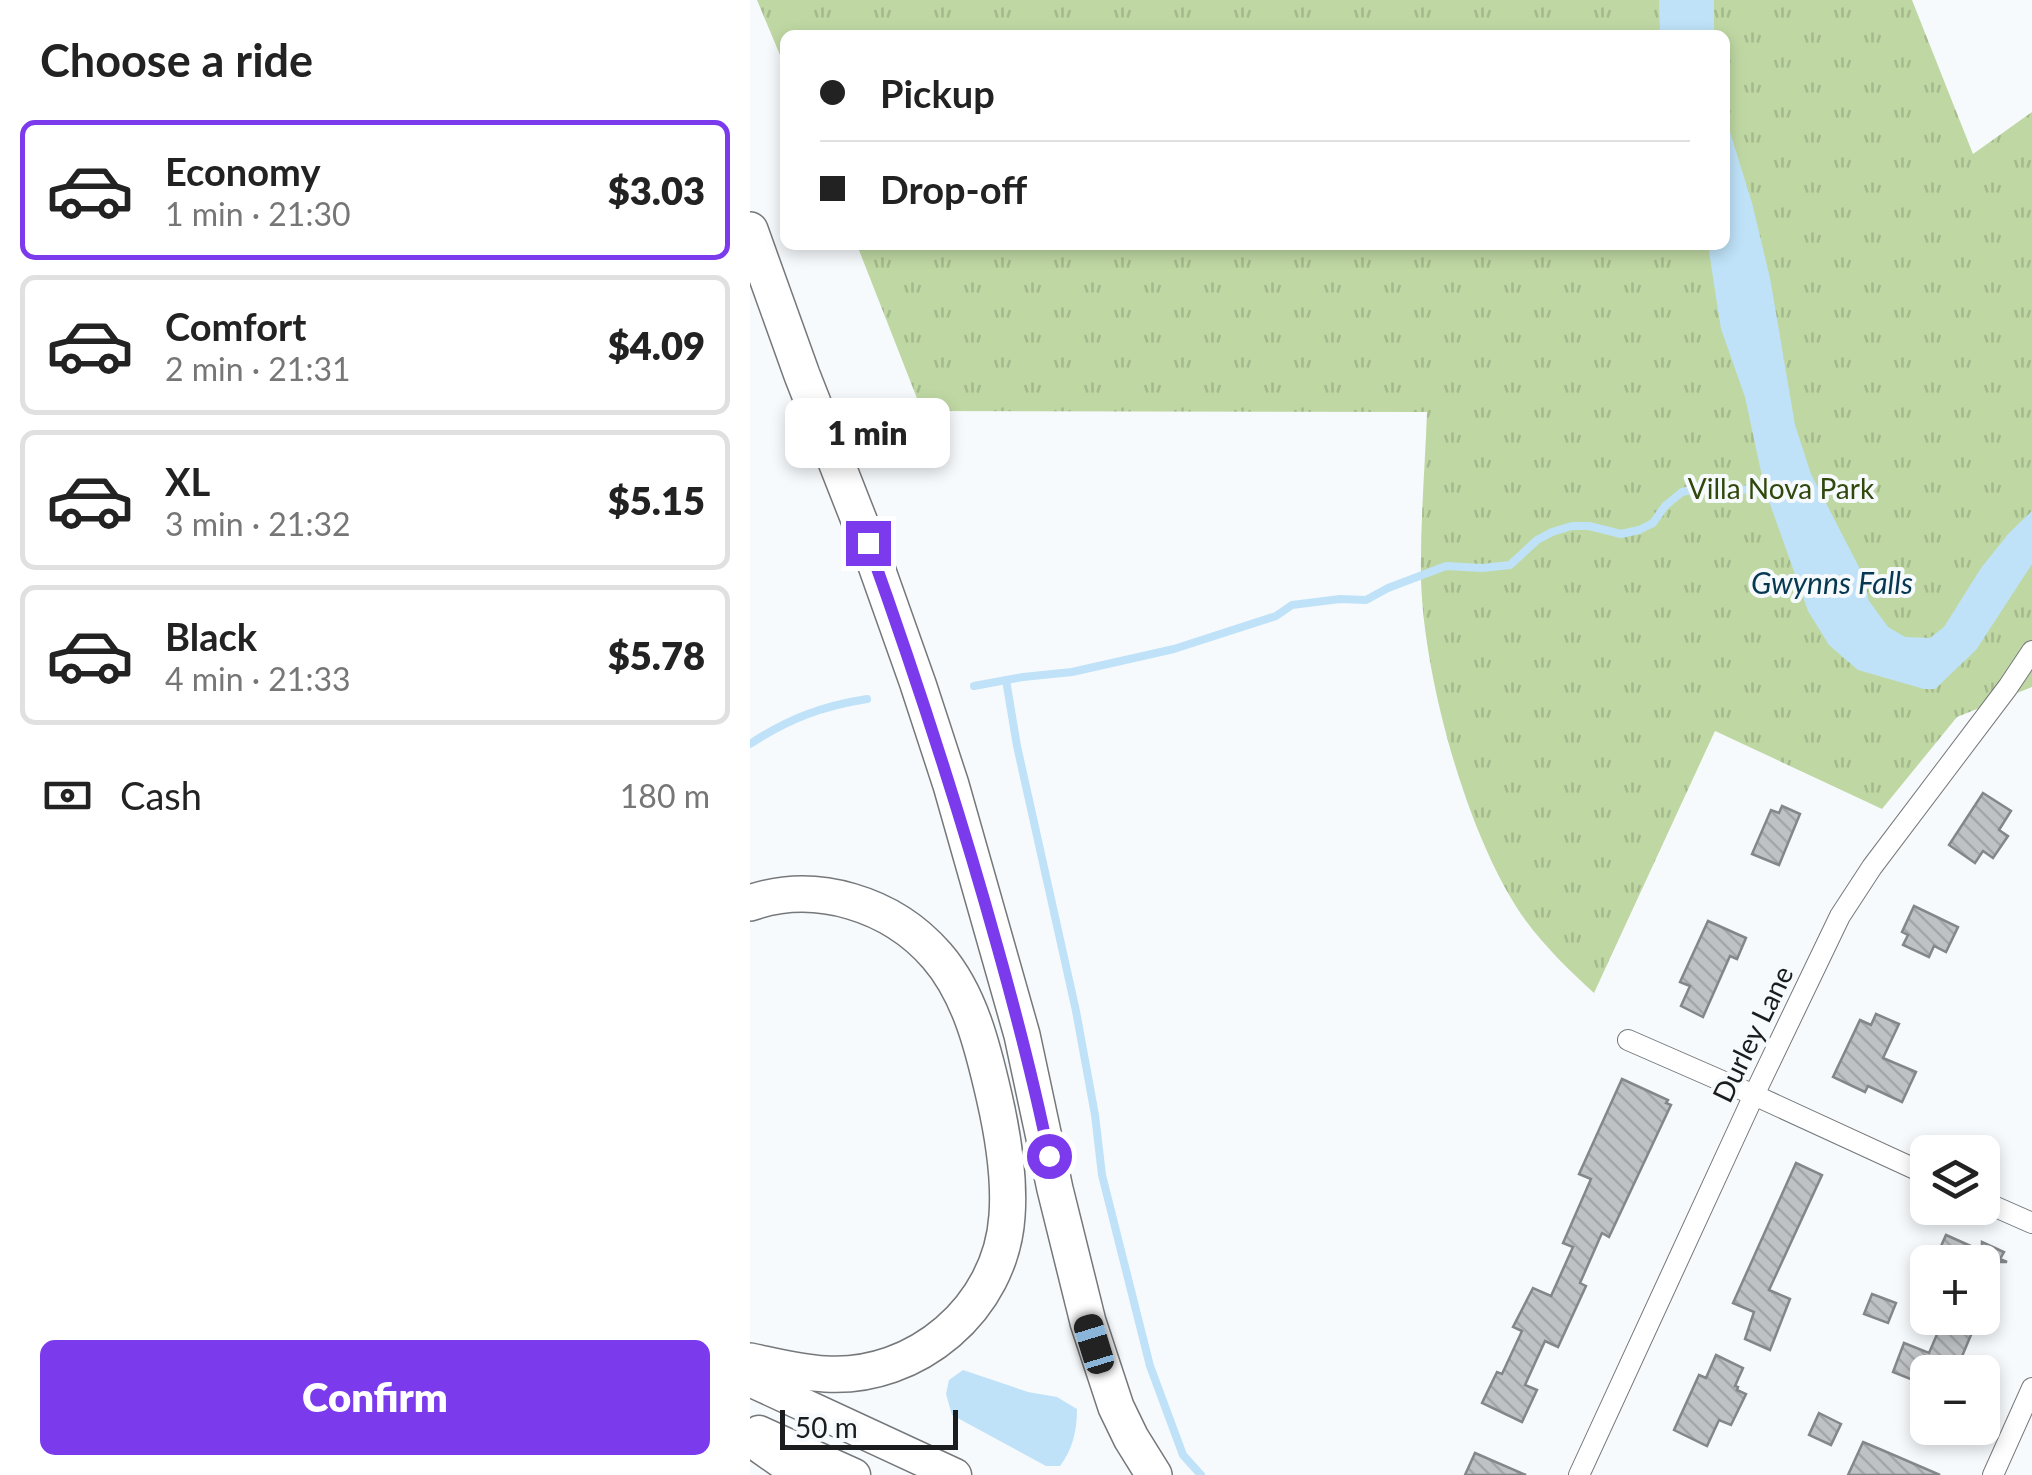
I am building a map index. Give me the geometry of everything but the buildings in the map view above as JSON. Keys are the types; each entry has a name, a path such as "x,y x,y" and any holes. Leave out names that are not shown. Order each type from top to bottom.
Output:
{"highway":[{"path":"750,230 918,684 1022,1035 1088,1322 1116,1407 1154,1475"},
{"path":"750,903 808,894 864,904 894,920 938,956 954,979 979,1040 1001,1129 1008,1190 1008,1219 995,1269 967,1313 930,1346 885,1368 861,1372 826,1374 750,1361"},
{"path":"750,1438 790,1466 811,1475"}],"main road":[{"path":"750,1380 955,1475"},
{"path":"750,1428 854,1475"}],"street":[{"name":"Durley Lane","path":"1580,1475 1840,916 2032,651"},
{"path":"1628,1040 1910,1168"},
{"path":"2000,1209 2032,1223"},
{"path":"1993,1475 2032,1388"}],"green space":[{"name":"Villa Nova Park","path":"757,0 1912,0 1973,154 2032,112 2032,687 1957,717 1882,809 1715,731 1594,993 1542,941 1505,887 1468,804 1453,758 1424,620 1421,580 1427,412 922,411 859,250 1730,250 1730,30 780,30 780,55"}],"water":[{"path":"1659,0 1714,0 1714,30 1660,30"},
{"name":"Gwynns Falls","path":"1730,132 1770,278 1795,425 1811,474 1861,571 1869,601 1888,627 1905,637 1930,638 1944,627 1981,568 2032,511 2032,564 1976,650 1935,689 1858,670 1829,645 1808,611 1765,490 1745,397 1721,329 1709,250 1730,250"},
{"path":"963,1370 1028,1392 1057,1397 1077,1409 1073,1439 1060,1466 1046,1466 952,1415 946,1394 949,1380"}],"waterway":[{"path":"974,686 1072,672 1174,649 1276,616 1292,605 1366,600 1446,566 1510,565 1537,540 1572,526 1621,534 1639,530 1653,523 1682,492 1775,490"},
{"path":"1006,680 1076,1011 1102,1175 1150,1366 1183,1455 1201,1475"},
{"path":"750,744 806,715 867,699"}],"route":[{"path":"868,543 960,818 1022,1035 1049,1156"}]}
